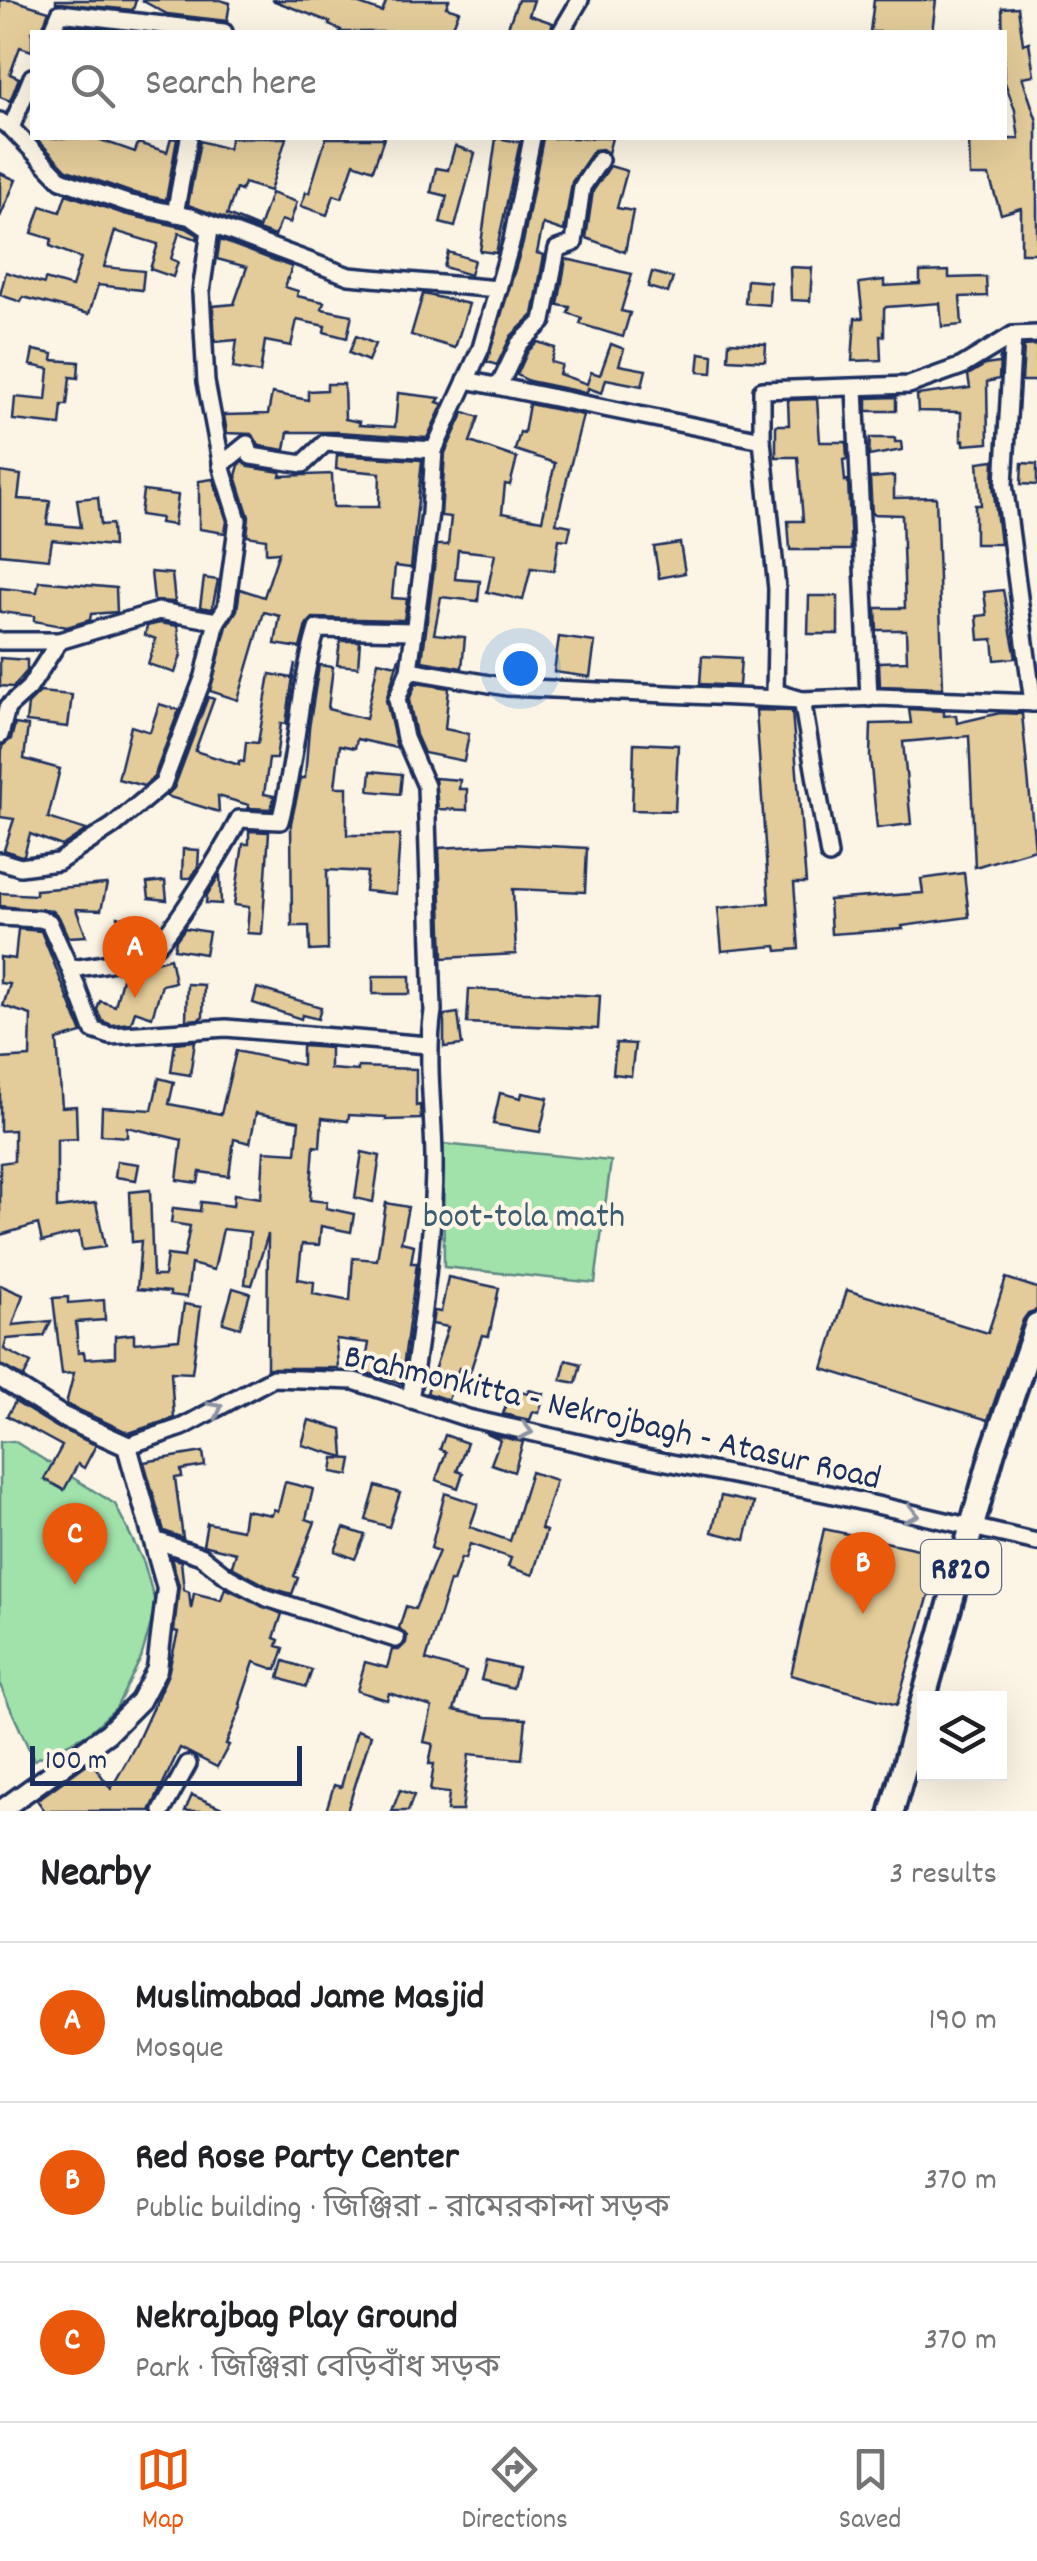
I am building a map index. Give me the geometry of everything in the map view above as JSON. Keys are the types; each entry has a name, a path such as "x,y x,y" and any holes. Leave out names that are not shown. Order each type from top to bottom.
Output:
{"main road":[{"name":"R820","path":"892,1811 993,1451 1037,1326"}],"street":[{"path":"562,30 580,0"},
{"path":"53,30 60,13 201,30"},
{"path":"30,81 5,125 60,180 127,203 183,215 349,276 498,289"},
{"path":"183,215 189,140"},
{"path":"410,1400 432,1256 434,1166 428,1045 433,1011 426,786 405,738 397,699 409,670 430,513 434,450 481,348 512,240 532,140"},
{"path":"500,384 519,344 543,322 557,249 574,243 582,186 600,160"},
{"path":"0,861 20,867 58,862 112,826 163,784 204,676 217,621 226,608 238,520 221,465 205,364 202,292 210,230 183,215"},
{"path":"802,700 775,692 777,590 762,440 762,390 908,384 962,366 1013,336 1037,334"},
{"path":"409,670 507,687 802,700 1035,703 1004,484 1013,336"},
{"path":"466,380 762,440"},
{"path":"855,388 869,698"},
{"path":"221,465 247,444 251,456 303,464 326,443 434,450"},
{"path":"0,641 59,641 159,612 217,621"},
{"path":"70,969 108,963 152,948 187,904 226,846 239,819 280,821 317,629 413,631"},
{"path":"0,735 7,708 29,688 59,641"},
{"path":"802,700 829,855"},
{"path":"0,918 50,922 93,1030 110,1036 226,1028 428,1045"},
{"path":"0,1377 63,1417 127,1446 167,1588 157,1669 140,1702 108,1733 0,1811"},
{"name":"Brahmonkitta - Nekrojbagh - Atasur Road","path":"127,1446 182,1427 273,1378 354,1381 526,1431 1037,1542"},
{"path":"152,1539 201,1556 228,1577 268,1598 396,1639"},
{"path":"162,1811 188,1764"}],"green space":[{"name":"boot-tola math","path":"443,1144 611,1161 595,1283 444,1267"},
{"path":"14,1441 115,1504 144,1563 156,1606 141,1658 116,1708 89,1733 34,1760 0,1685 0,1442"}],"building":[{"path":"0,0 49,11 42,30 30,30 30,50 20,47 10,74 19,78 10,101 0,97"},
{"path":"56,0 136,0 133,10"},
{"path":"141,0 230,3 227,21 167,14"},
{"path":"272,0 348,0 382,12 387,0 449,0 446,7 459,11 452,30 341,30 329,25 330,22"},
{"path":"518,0 534,0 529,15 553,23 551,30 507,30"},
{"path":"874,0 936,0 932,30 870,30"},
{"path":"1018,7 1023,44 1029,42 1034,75 1022,77 1037,121 1037,253 1021,253 1021,208 1001,214 989,176 970,176 969,140 1019,139 1007,88 1007,30 1003,30 1002,8"},
{"path":"67,25 107,30 65,30"},
{"path":"38,140 101,140 135,152 138,143 167,152 170,140 177,140 166,200 67,170"},
{"path":"230,140 285,140 270,191 244,183 241,191 236,189 227,215 259,228 271,193 297,202 290,223 281,220 275,236 188,205 200,141 228,149"},
{"path":"325,140 383,140 373,170 354,163 342,198 334,195 327,215 301,206 306,192 309,193"},
{"path":"496,140 520,142 496,253 480,251"},
{"path":"543,140 611,140 608,153 594,150 572,182 564,231 543,224 537,253 544,255 533,315 511,336 497,365 487,362 523,243"},
{"path":"455,146 475,153 455,227 440,223 447,196 431,192 436,168 448,170"},
{"path":"610,166 627,171 617,208 633,211 625,252 586,238 593,191"},
{"path":"0,173 16,180 0,217"},
{"path":"66,194 124,214 186,228 198,235 197,239 179,233 171,259 178,262 173,277 150,269 158,244 115,231 104,267 144,271 142,290 98,285 89,314 0,295 6,272 44,284 45,279 72,287 81,258 50,246 52,239 32,233 41,206 60,212"},
{"path":"220,240 292,267 285,287 298,291 297,296 324,302 322,309 352,315 347,338 324,332 325,326 297,320 291,346 265,341 260,373 233,368 237,340 215,342 213,306 234,304 247,267 217,259"},
{"path":"448,252 474,260 470,275 444,267"},
{"path":"566,259 632,274 621,311 630,313 623,337 580,324 582,318 568,313 570,307 558,305"},
{"path":"790,267 812,268 810,301 791,300"},
{"path":"949,271 949,278 986,277 987,296 960,297 962,325 942,327 940,303 886,307 884,336 880,336 881,360 852,361 855,318 863,318 859,283 884,280 884,286 920,284 920,272"},
{"path":"652,272 673,278 668,293 648,287"},
{"path":"747,280 770,282 769,305 745,303"},
{"path":"423,294 469,304 455,348 411,335"},
{"path":"356,336 375,344 368,361 349,353"},
{"path":"538,342 555,348 551,362 562,365 559,374 587,384 591,372 600,375 611,344 624,349 619,365 646,370 642,386 606,379 602,393 588,388 587,393 529,381 517,375 528,351"},
{"path":"729,342 766,344 765,361 728,359"},
{"path":"1037,345 1037,381 1022,381 1024,346"},
{"path":"33,350 53,354 52,360 79,362 78,378 70,377 60,425 13,420 15,397 46,400 49,369 30,365"},
{"path":"700,353 713,355 712,373 698,372"},
{"path":"1000,356 999,379 987,382 988,443 964,445 961,412 918,411 917,395 970,388 968,375 985,365 999,363"},
{"path":"327,384 344,384 345,419 360,422 359,425 395,427 398,393 440,398 437,402 443,404 427,438 288,432 285,450 260,446 251,434 227,433 224,415 268,414 272,393 308,400 308,391 327,390"},
{"path":"896,397 896,411 867,411 867,398"},
{"path":"817,399 820,442 846,442 847,459 843,460 845,481 848,480 851,550 790,550 788,521 803,521 798,457 776,457 776,425 789,425 788,400"},
{"path":"529,404 583,415 556,523 571,526 568,540 559,539 554,571 531,568 523,600 487,592 495,554 458,550 455,579 480,581 478,601 441,597 434,634 465,637 462,668 422,661 437,545 448,545 451,517 441,516 445,453 464,412 479,417 470,442 517,458 510,485 505,484 502,513 542,520 555,463 515,450 520,432 524,433"},
{"path":"870,438 895,438 895,442 901,442 902,450 869,456"},
{"path":"337,455 422,460 411,568 395,566 392,598 407,599 404,620 313,618 306,625 300,648 275,644 280,616 264,612 238,700 210,691 227,626 237,610 240,589 264,597 279,552 266,553 266,539 247,536 249,517 236,476 239,465 242,462 249,467 281,472 280,476 332,474 333,507 379,507 380,473 336,469"},
{"path":"994,460 1000,544 975,544 975,505 981,505 978,462"},
{"path":"1022,463 1037,464 1037,485 1021,484"},
{"path":"0,472 21,475 18,499 50,501 47,524 81,527 77,499 98,497 101,525 112,524 113,546 52,540 49,559 0,554"},
{"path":"894,476 894,498 936,497 943,688 880,686 879,662 907,661 906,630 877,630 876,608 905,608 902,515 872,514 870,478"},
{"path":"213,479 227,521 225,533 199,529 199,481"},
{"path":"143,491 178,495 174,525 160,523 161,518 140,515"},
{"path":"680,543 685,573 659,578 654,547"},
{"path":"151,572 172,574 175,602 154,601"},
{"path":"204,578 218,580 212,609 200,607"},
{"path":"39,581 116,588 117,612 91,614 90,620 67,627 34,621 34,616 0,612 0,588 37,592"},
{"path":"1003,590 1016,658 995,660 993,639 979,640 977,616 987,615 984,592"},
{"path":"809,596 838,596 838,634 808,634"},
{"path":"147,626 178,626 181,655 175,673 148,664 156,639 145,635"},
{"path":"559,637 595,642 590,677 554,672"},
{"path":"340,641 360,641 358,667 337,665"},
{"path":"702,656 741,658 739,686 700,684"},
{"path":"0,658 27,660 27,671 13,687 0,686"},
{"path":"378,661 397,665 386,700 397,748 357,739 355,748 340,745 335,787 347,787 347,835 400,835 396,894 365,891 367,872 327,870 328,950 310,951 309,926 292,926 291,823 301,778 305,778 319,665 333,667 328,709 366,719"},
{"path":"295,663 286,724 281,723 276,759 269,759 264,794 274,796 271,809 248,808 249,805 218,796 219,812 166,796 174,788 208,697 214,699 195,751 239,765 239,761 244,762 246,742 258,743 270,674 292,678"},
{"path":"416,683 449,688 445,729 469,734 464,761 424,753 409,700"},
{"path":"40,692 72,695 68,727 26,722 28,704"},
{"path":"159,704 179,710 154,777 144,786 118,779 131,726 150,732"},
{"path":"909,709 944,711 944,716 956,715 957,723 1000,713 1022,714 1035,849 975,867 969,736 903,742 911,824 877,828 871,724 911,723"},
{"path":"756,710 792,711 806,883 794,883 799,949 777,951 776,946 722,951 718,908 769,903"},
{"path":"15,724 28,726 24,759 60,769 48,818 86,830 62,846 30,834 21,856 4,850 14,819 0,817 2,746 11,739"},
{"path":"634,743 678,745 675,811 632,810"},
{"path":"371,771 402,774 400,794 369,791"},
{"path":"435,778 460,780 459,789 467,789 467,810 438,809"},
{"path":"249,831 269,832 262,934 247,933 249,907 234,905 243,844 249,844"},
{"path":"511,844 587,848 585,892 513,889 516,954 443,958 439,848"},
{"path":"183,849 199,850 198,867 191,878 182,878"},
{"path":"964,873 969,917 902,926 903,929 831,934 829,900 923,893 921,879"},
{"path":"220,874 221,904 206,903 207,895"},
{"path":"165,881 167,900 149,898 147,883"},
{"path":"107,884 101,910 76,909 86,936 68,937 53,911 0,906 0,893 36,895 36,890"},
{"path":"118,917 136,920 137,933 119,934"},
{"path":"185,928 209,932 205,954 174,949"},
{"path":"18,929 41,931 82,1033 57,1040 62,1107 76,1106 77,1139 57,1140 57,1208 96,1203 105,1247 82,1250 79,1232 42,1242 38,1224 0,1235 0,1163 14,1161 14,1130 0,1131 0,1059 30,1057 31,1015 3,1006 10,984 0,983 0,957 15,959"},
{"path":"170,958 175,982 162,985 152,1017 135,1011 131,1023 112,1025 102,1021 97,1010 100,1001 115,1006 124,971"},
{"path":"373,976 410,976 410,994 373,994"},
{"path":"187,984 204,985 203,1016 199,1019 186,1020"},
{"path":"257,988 321,1007 318,1019 302,1015 301,1019 253,1003"},
{"path":"469,989 600,996 598,1029 467,1023"},
{"path":"458,1013 462,1045 444,1047 444,1015"},
{"path":"195,1041 190,1075 171,1072 175,1043"},
{"path":"616,1043 635,1044 631,1076 613,1074"},
{"path":"302,1046 330,1048 330,1069 416,1069 416,1106 420,1105 421,1119 349,1115 348,1121 322,1118 320,1147 314,1146 310,1200 327,1202 326,1208 354,1214 351,1232 321,1226 319,1245 302,1244 298,1279 314,1282 313,1294 350,1301 353,1258 377,1260 386,1203 408,1207 401,1242 414,1245 411,1263 417,1263 401,1383 364,1372 369,1343 336,1339 338,1368 267,1368 268,1234 252,1285 245,1284 250,1232 223,1229 214,1270 191,1264 187,1297 137,1289 141,1241 132,1242 130,1192 150,1190 153,1276 164,1276 167,1255 184,1257 190,1226 171,1223 173,1208 200,1211 201,1202 233,1206 234,1194 261,1198 264,1151 296,1153 299,1121 256,1113 250,1143 234,1139 229,1176 200,1172 198,1183 177,1180 182,1140 127,1127 127,1137 101,1135 102,1107 152,1110 159,1078 174,1082 169,1104 221,1114 236,1051 302,1065"},
{"path":"500,1093 548,1098 540,1132 493,1124"},
{"path":"362,1152 380,1156 373,1202 355,1198"},
{"path":"117,1161 139,1164 136,1180 115,1177"},
{"path":"448,1277 499,1288 489,1336 482,1335 470,1372 459,1368 448,1400 427,1393 448,1327 432,1324 434,1311 441,1312"},
{"path":"1006,1278 1037,1288 1037,1310 1023,1320 988,1420 823,1369 847,1290 988,1333"},
{"path":"0,1285 23,1295 13,1325 51,1321 44,1336 7,1339 4,1349 31,1363 24,1377 0,1365"},
{"path":"233,1288 250,1293 240,1328 223,1323"},
{"path":"68,1297 68,1303 104,1300 105,1320 76,1322 78,1353 84,1352 85,1359 115,1357 115,1336 134,1334 134,1343 179,1339 184,1304 201,1307 192,1373 171,1372 174,1418 129,1433 66,1404 74,1373 62,1374 53,1298"},
{"path":"566,1360 581,1364 576,1383 561,1380"},
{"path":"511,1389 544,1394 539,1413 533,1412 530,1420 503,1414"},
{"path":"15,1402 96,1445 84,1468 78,1464 64,1490 44,1479 62,1446 7,1416"},
{"path":"309,1420 342,1429 344,1457 302,1445"},
{"path":"485,1433 523,1442 514,1472 491,1464 500,1440"},
{"path":"445,1435 467,1443 457,1471 463,1473 458,1488 436,1480 446,1452 440,1449"},
{"path":"203,1452 205,1466 181,1470 182,1477 175,1478 183,1538 164,1531 144,1462"},
{"path":"334,1458 352,1459 349,1475 332,1472"},
{"path":"531,1472 556,1480 541,1529 546,1531 533,1575 508,1567 511,1558 470,1544 453,1582 450,1581 426,1660 466,1672 454,1710 526,1719 522,1759 469,1754 462,1811 447,1811 449,1793 430,1791 433,1744 424,1742 432,1707 389,1693 387,1700 357,1691 365,1662 387,1668 392,1650 399,1650 406,1643 407,1636 399,1628 406,1606 415,1609 439,1551 431,1548 445,1493 478,1504 470,1527 510,1541"},
{"path":"285,1482 313,1489 306,1519 315,1522 294,1576 298,1578 292,1594 271,1588 234,1568 236,1553 203,1545 207,1523 242,1530 245,1510 272,1515 274,1509 278,1511"},
{"path":"376,1486 400,1493 389,1527 366,1520"},
{"path":"721,1496 754,1503 745,1540 712,1532"},
{"path":"344,1528 365,1535 355,1559 335,1551"},
{"path":"824,1529 937,1553 939,1560 897,1705 791,1675"},
{"path":"171,1558 181,1561 191,1609 194,1593 221,1600 225,1588 282,1614 274,1638 279,1640 277,1646 284,1648 277,1670 254,1662 226,1744 229,1745 217,1767 180,1748 150,1811 45,1811 37,1800 91,1761 111,1789 136,1744 168,1674 178,1632 174,1631 179,1585"},
{"path":"284,1661 312,1670 306,1687 279,1678"},
{"path":"486,1661 518,1668 513,1688 481,1680"},
{"path":"357,1730 371,1735 347,1811 326,1811 334,1785 341,1787"},
{"path":"400,1790 414,1795 408,1811 392,1811"},
{"path":"192,1795 229,1811 185,1811"}],"place":[{"name":"Muslimabad Jame Masjid","path":"135,998"},
{"name":"Nekrajbag Play Ground","path":"75,1585"},
{"name":"Red Rose Party Center","path":"863,1614"}]}
